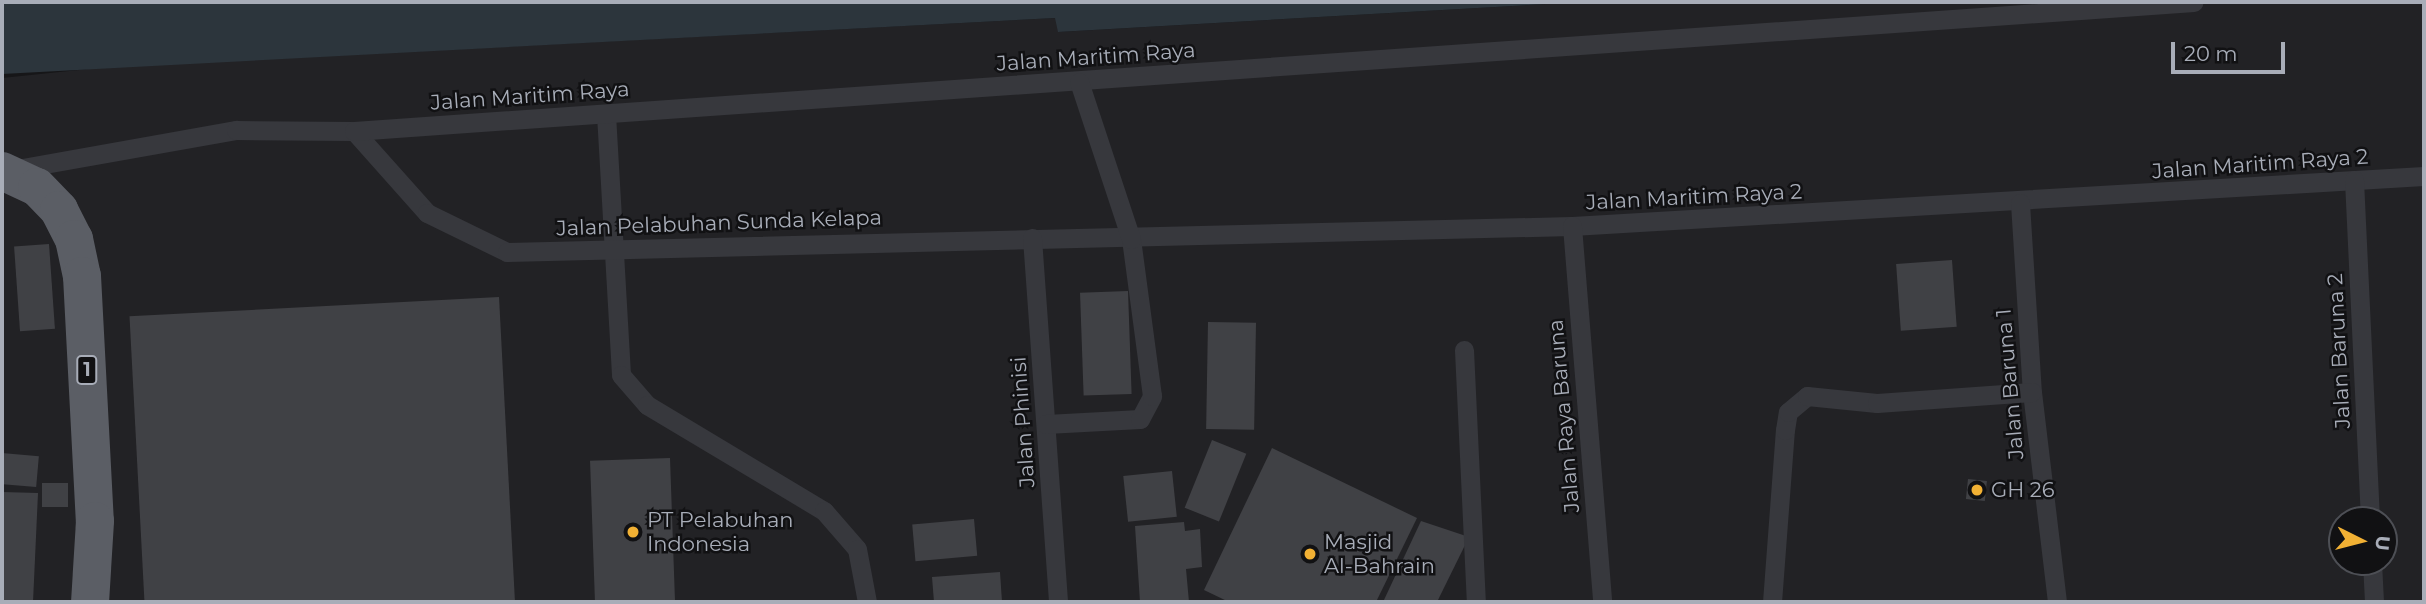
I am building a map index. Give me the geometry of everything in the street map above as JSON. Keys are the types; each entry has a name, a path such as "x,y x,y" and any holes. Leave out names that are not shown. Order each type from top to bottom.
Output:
{"highway":[{"name":"1","path":"3,172 37,187 59,210 74,239 82,275 95,521 90,602"}],"lane":[{"name":"Jalan Maritim Raya","path":"3,172 236,130 354,131 2193,2"},
{"path":"1046,424 1140,419 1149,411 1152,396 1131,239 1079,82"},
{"path":"606,114 611,249 621,375 647,405 824,511 857,549 867,602"},
{"name":"Jalan Pelabuhan Sunda Kelapa","path":"354,131 427,213 507,252 1032,238 1131,239"},
{"name":"Jalan Maritim Raya 2","path":"1131,239 1572,226 2020,203 2424,176"},
{"name":"Jalan Baruna 2","path":"2354,180 2369,506"},
{"name":"Jalan Baruna 1","path":"2020,203 2032,392 2057,602"},
{"name":"Jalan Raya Baruna","path":"1572,226 1602,602"},
{"name":"Jalan Phinisi","path":"1032,238 1059,602"},
{"path":"1464,350 1476,602"},
{"path":"1772,602 1788,412 1808,396 1877,402 2032,392"},
{"path":"2373,576 2374,602"}],"shaded area":[{"path":"2,2 1581,2 1058,32 1055,18 2,74"},
{"path":"1581,2 2424,2 2424,602 2,602 2,78 98,68 1056,18 1059,32"}],"building":[{"path":"49,244 55,329 20,331 14,246"},
{"path":"1952,260 1957,327 1901,331 1896,264"},
{"path":"1128,291 1132,394 1084,396 1080,293"},
{"path":"499,297 515,601 144,602 130,316"},
{"path":"1208,322 1256,323 1254,430 1206,429"},
{"path":"1212,440 1246,454 1219,522 1185,508"},
{"name":"Masjid Al-Bahrain","path":"1272,448 1417,518 1376,602 1229,602 1204,590"},
{"path":"2,453 39,456 36,487 2,484"},
{"name":"PT Pelabuhan Indonesia","path":"670,458 675,602 595,602 590,461"},
{"path":"1172,471 1177,517 1128,522 1123,476"},
{"name":"GH 26","path":"1968,479 1987,481 1985,501 1966,499"},
{"path":"42,483 68,483 68,507 42,507"},
{"path":"2,492 38,493 33,602 2,602"},
{"path":"974,519 977,556 915,561 912,524"},
{"path":"1421,521 1469,537 1437,602 1383,602"},
{"path":"1184,522 1185,531 1200,529 1202,567 1186,569 1189,602 1140,602 1135,526"},
{"path":"1000,572 1002,602 934,602 932,577"}],"place":[{"name":"GH 26","path":"1977,490"},
{"name":"PT Pelabuhan Indonesia","path":"633,532"},
{"name":"Masjid Al-Bahrain","path":"1310,554"}]}
